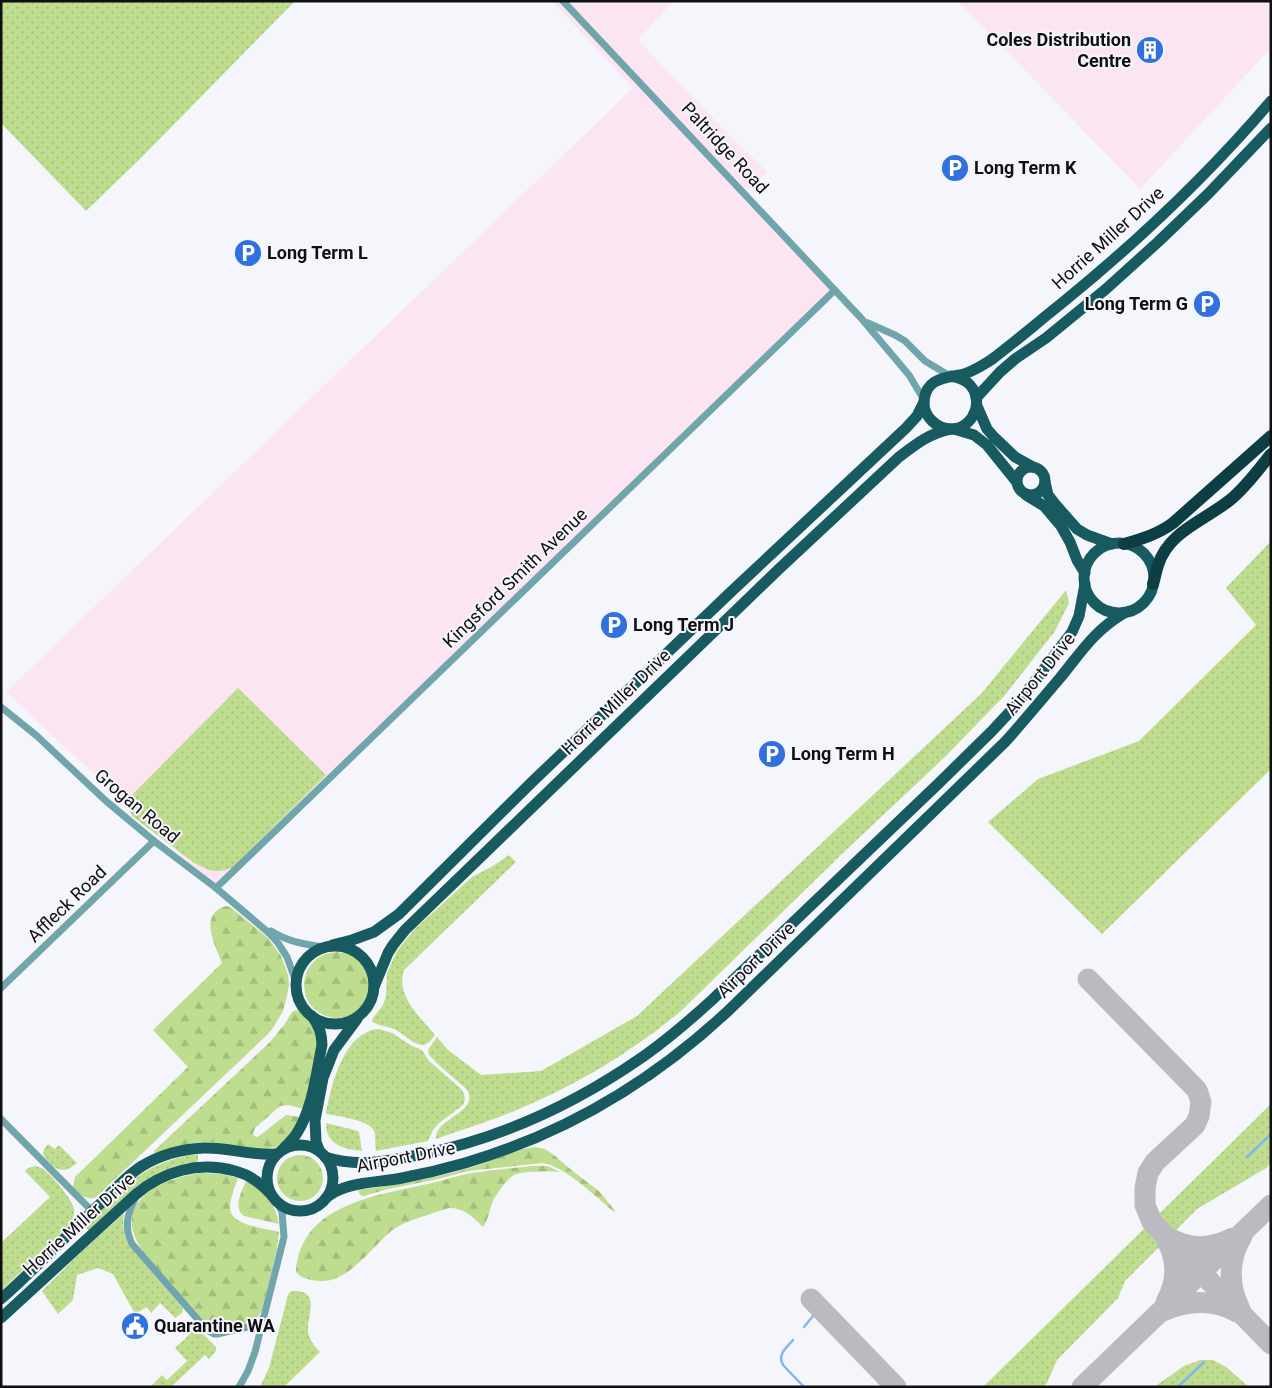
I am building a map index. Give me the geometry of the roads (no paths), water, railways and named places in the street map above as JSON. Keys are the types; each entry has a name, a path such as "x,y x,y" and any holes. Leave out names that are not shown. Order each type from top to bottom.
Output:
{"highway":[{"path":"1118,544 1147,538 1162,531 1271,436"},
{"path":"1153,584 1162,556 1175,538 1231,499 1271,454"}],"main road":[{"name":"Horrie Miller Drive","path":"950,376 966,373 989,361 1095,276 1207,172 1271,101"},
{"name":"Horrie Miller Drive","path":"976,402 1000,372 1015,359 1046,338 1106,289 1158,242 1208,194 1271,128"},
{"path":"950,376 969,384 987,429 1015,457 1037,468 1043,474 1051,500 1077,529 1088,535 1137,548 1147,558 1153,570 1153,584 1151,592 1144,603 1124,612 1111,612 1099,606 1090,596 1085,578 1070,542 1061,526 1044,506 1019,490 1016,481 987,445 974,435 940,427 932,421 926,411 924,401 928,391 935,381 939,379 950,376"},
{"name":"Horrie Miller Drive","path":"328,946 363,937 374,932 399,914 540,775 906,428 917,416 924,401"},
{"path":"952,429 968,422 975,412 976,402"},
{"name":"Horrie Miller Drive","path":"374,987 393,945 405,930 466,871 780,568 899,457 929,436 940,431 952,429"},
{"path":"1016,481 1021,471 1033,467"},
{"path":"1026,495 1031,496 1039,493 1045,482"},
{"path":"1085,578 1089,562 1096,552 1118,544"},
{"name":"Airport Drive","path":"322,1154 336,1161 356,1163 388,1161 456,1146 502,1131 562,1105 628,1066 658,1045 712,1000 945,778 1019,702 1072,632 1079,616 1085,578"},
{"name":"Airport Drive","path":"326,1198 332,1192 347,1187 414,1176 462,1164 516,1146 578,1119 631,1088 675,1057 709,1029 959,788 1005,742 1092,638 1109,622 1124,612"},
{"path":"328,946 347,947 365,959 372,972 374,987 371,1002 339,1041 326,1069 315,1120 316,1142 330,1166 333,1176 331,1188 326,1198 308,1210 286,1208 274,1198 267,1184 267,1173 270,1163 297,1134 305,1118 322,1045 321,1031 312,1016 301,1005 296,982 302,964 315,950 328,946"},
{"path":"312,1016 319,1021 337,1024 346,1023 361,1014"},
{"path":"280,1151 294,1145 305,1145 316,1149 322,1154"},
{"name":"Horrie Miller Drive","path":"2,1299 117,1187 142,1166 171,1154 204,1148 220,1148 252,1154 280,1151"},
{"name":"Horrie Miller Drive","path":"5,1314 144,1187 171,1173 194,1168 215,1167 228,1169 253,1178 274,1198"}],"street":[{"name":"Paltridge Road","path":"563,1 862,318 909,375 924,401"},
{"name":"Kingsford Smith Avenue","path":"216,888 835,290"},
{"name":"Paltridge Road","path":"862,318 872,326 905,341 925,361 950,376"},
{"name":"Grogan Road","path":"1,707 27,727 90,786 154,841 216,888 269,933 286,957 296,982"},
{"name":"Affleck Road","path":"1,988 154,841"},
{"name":"Grogan Road","path":"258,923 278,935 302,944 328,946"},
{"path":"1,1119 92,1211"},
{"path":"144,1187 129,1212 127,1226 130,1239 138,1252 189,1312 207,1330 214,1334 257,1325 263,1318"},
{"path":"239,1387 248,1371 255,1352 284,1237 282,1212 274,1198"},
{"path":"1,1322 5,1314"}],"waterway":[{"path":"1247,1157 1271,1134"},
{"path":"804,1327 813,1316"},
{"path":"793,1340 783,1352 781,1361 804,1387"},
{"path":"1178,1387 1204,1362"}],"place":[{"name":"Coles Distribution Centre","path":"1150,50"},
{"name":"Long Term K","path":"955,168"},
{"name":"Long Term L","path":"248,253"},
{"name":"Long Term G","path":"1207,304"},
{"name":"Long Term J","path":"614,625"},
{"name":"Long Term H","path":"772,754"},
{"name":"Quarantine WA","path":"135,1326"}]}
